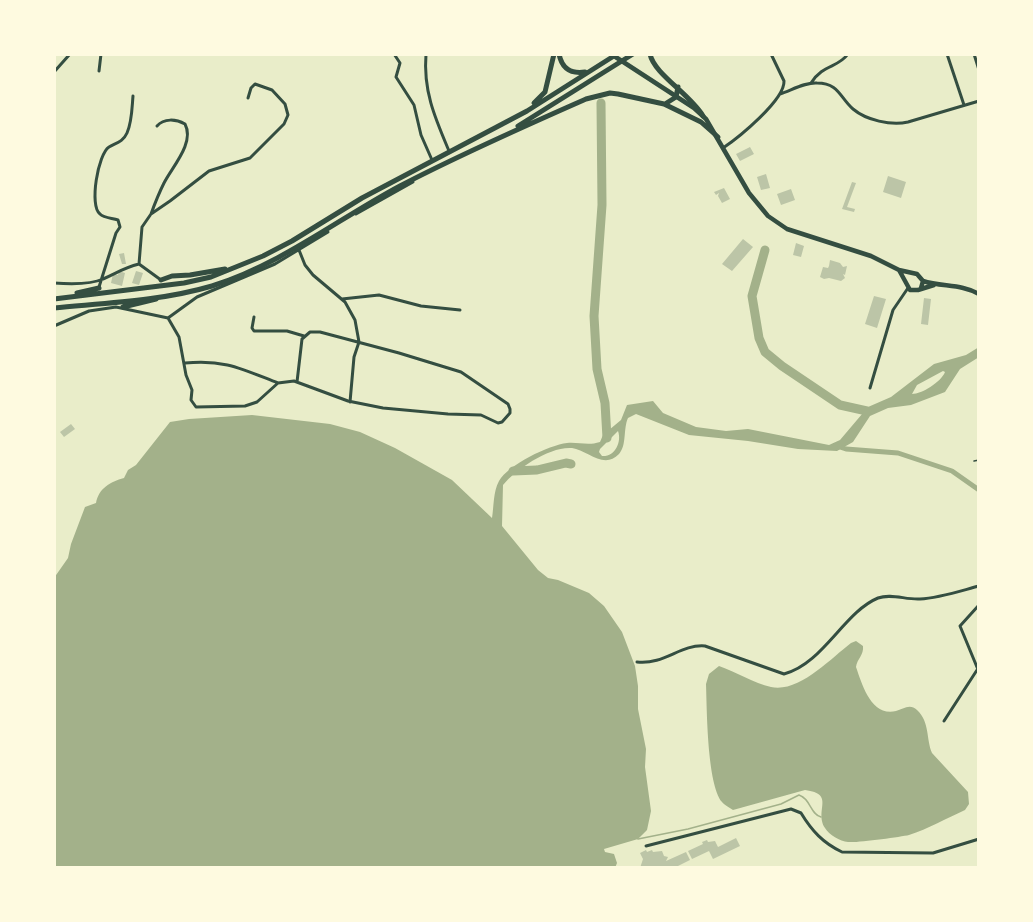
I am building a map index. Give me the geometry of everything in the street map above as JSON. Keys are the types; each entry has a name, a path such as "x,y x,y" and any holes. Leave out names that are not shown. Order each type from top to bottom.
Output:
{"highway":[{"path":"502,125 543,96 554,54"},
{"path":"559,54 563,65 570,72 590,71"},
{"path":"54,298 184,283 211,277 244,264 292,241 362,198 502,125 617,54"},
{"path":"496,139 566,98 633,54"},
{"path":"650,54 655,66 678,87 703,116"},
{"path":"664,104 676,97 678,87"},
{"path":"54,308 159,297 213,285 267,264 363,207 435,169 496,139 586,99 601,95 618,94 664,104 694,118 718,137"},
{"path":"161,280 172,276 190,275 244,264"},
{"path":"54,298 99,288"},
{"path":"123,307 152,301 159,297"}],"main road":[{"path":"611,54 703,116 718,137 749,193 768,216 780,225 796,233 864,254 899,270 920,276 923,281 966,288 979,294"},
{"path":"683,102 694,118"},
{"path":"899,270 907,286 913,291 934,284"},
{"path":"907,286 908,277 914,274"},
{"path":"921,288 923,281"}],"street":[{"path":"54,72 70,54"},
{"path":"99,71 101,54"},
{"path":"394,54 400,63 396,77 414,105 420,135 432,160"},
{"path":"426,54 425,69 429,103 449,152"},
{"path":"723,148 757,121 785,86 771,54"},
{"path":"811,83 822,70 843,61 848,54"},
{"path":"947,54 964,105"},
{"path":"974,54 979,70"},
{"path":"780,94 811,83 823,83 836,89 852,108 866,117 895,124 979,101"},
{"path":"151,214 209,171 250,158 284,124 288,115 287,108 272,90 255,84 251,88 249,98"},
{"path":"99,288 116,233 120,227 118,220 100,214 97,210 95,201 97,173 105,152 127,134 133,96"},
{"path":"139,264 142,227 151,214 164,182 180,157 188,132 185,124 179,120 164,121 157,126"},
{"path":"168,318 196,297 258,272 435,169"},
{"path":"299,250 305,265 342,299 355,320 359,342 354,357 350,402"},
{"path":"54,283 102,280 114,272 139,264"},
{"path":"139,264 161,280"},
{"path":"870,388 893,310 907,286"},
{"path":"903,295 913,291"},
{"path":"342,299 379,295 421,306 460,310"},
{"path":"54,326 89,311 123,307 168,318 179,337 186,375 192,390 192,400 196,407 252,404 278,383"},
{"path":"254,317 252,328 254,330 287,331 304,336"},
{"path":"185,363 205,361 226,364 278,383 294,381 350,402 413,412 481,415 498,423 510,413 508,404 461,372 320,332 310,332 302,339 297,382"},
{"path":"638,662 648,663 661,660 697,645 784,674 804,665 865,607 877,599 886,596 918,600 979,586"},
{"path":"944,721 978,670 960,626 979,605"},
{"path":"646,846 790,809 801,813 810,829 830,847 842,852 933,853 979,839"}],"lane":[{"path":"974,461 979,460"}],"shaded area":[{"path":"979,347 979,357 960,369 945,392 911,405 888,408 870,416 853,442 837,451 798,449 689,435 636,414 628,418 623,446 619,454 613,458 601,460 578,449 563,448 534,460 516,472 503,485 502,526 538,570 548,578 589,593 604,606 622,632 635,666 638,709 646,749 645,767 651,811 647,830 638,839 604,849 605,852 614,854 617,863 615,868 54,868 54,578 68,558 85,507 96,503 106,486 124,478 128,470 136,465 170,422 252,415 330,424 360,432 395,448 452,480 492,518 497,485 511,469 540,452 559,445 600,442 603,435 621,420 627,405 653,401 663,413 696,427 726,431 748,429 829,445 840,440 868,407 891,397 934,364 966,355","holes":["945,372 943,376 931,387 912,394 917,385","618,431 619,440 616,448 611,454 602,456 600,449"]},
{"path":"856,641 863,646 863,649 856,667 869,698 880,709 887,712 906,707 917,710 926,725 932,753 968,792 969,804 965,810 909,835 848,842 835,837 825,828 822,821 822,799 814,792 805,790 733,810 724,804 717,793 711,763 706,684 709,674 719,666 771,687 792,685 814,673"}],"building":[{"path":"750,147 754,154 740,161 736,154"},
{"path":"766,174 770,188 761,190 757,177"},
{"path":"888,176 906,182 901,198 883,192"},
{"path":"852,182 856,183 847,207 855,209 854,212 842,209"},
{"path":"724,188 730,199 722,203 718,196 719,193 716,195 714,192"},
{"path":"791,189 795,200 781,205 777,194"},
{"path":"743,239 753,247 732,271 722,264"},
{"path":"796,243 804,246 801,257 793,255"},
{"path":"124,253 126,264 122,264 119,254"},
{"path":"830,260 840,263 843,267 847,266 845,275 843,274 845,278 841,281 820,277 823,267 828,268"},
{"path":"119,271 125,273 122,286 111,283 113,274 118,275"},
{"path":"136,271 143,273 139,285 132,283"},
{"path":"874,296 886,299 877,328 865,324"},
{"path":"924,298 931,299 928,325 921,324"},
{"path":"71,424 75,429 64,437 60,432"},
{"path":"736,838 740,846 713,859 709,851 692,859 688,851 707,840 708,842 715,841 718,847"},
{"path":"646,850 647,852 662,851 664,856 668,857 666,861 686,852 690,860 674,868 640,868 643,859 640,853"}],"waterway":[{"path":"601,103 602,205 594,316 597,369 605,403 607,438"},
{"path":"765,250 752,296 759,338 765,352 840,405 867,411"},
{"path":"840,447 898,453 952,471 979,490"},
{"path":"513,471 537,470 566,463 571,464"},
{"path":"638,839 688,829 781,804 799,795 821,817"}]}
